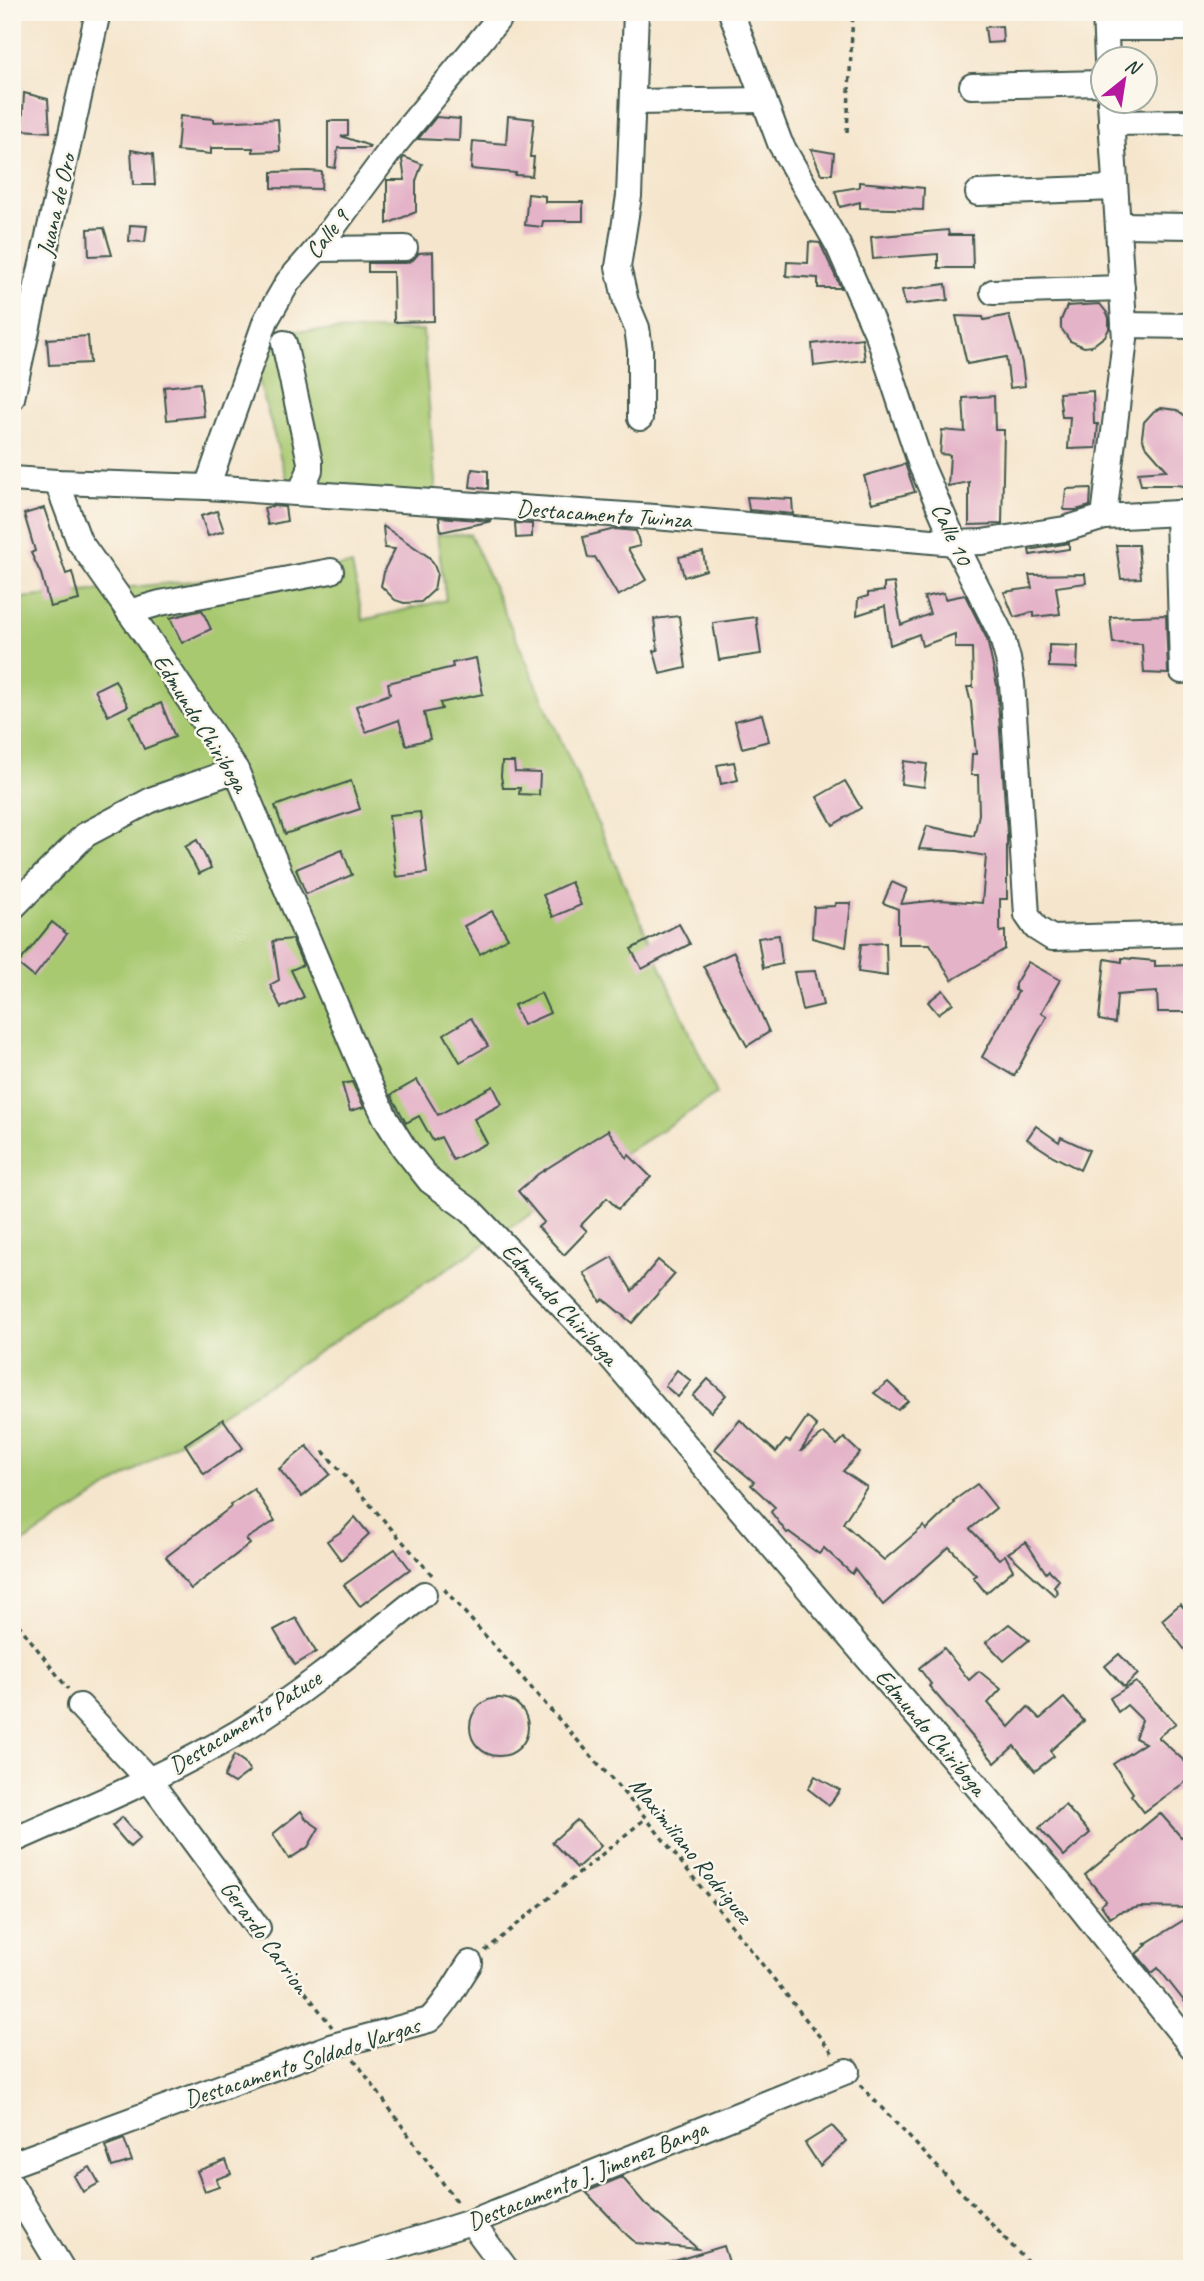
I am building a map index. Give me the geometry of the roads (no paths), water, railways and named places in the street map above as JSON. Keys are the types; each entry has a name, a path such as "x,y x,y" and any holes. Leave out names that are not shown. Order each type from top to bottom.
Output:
{"street":[{"name":"Juana de Oro","path":"12,398 98,12"},
{"name":"Calle 9","path":"207,487 265,320 288,282 317,249 395,144 504,12"},
{"path":"636,12 629,196 618,267 626,302 637,328 640,350 640,418"},
{"name":"Calle 10","path":"731,12 780,144 838,245 878,338 914,447 1009,659 1027,915 1036,928 1052,938 1192,934"},
{"path":"1106,46 1105,20 1192,28"},
{"path":"972,86 1088,83"},
{"path":"634,102 764,100"},
{"path":"1104,517 1124,325 1110,116"},
{"path":"1142,116 1189,122"},
{"path":"978,193 1115,188"},
{"path":"1118,225 1192,226"},
{"path":"317,249 405,248"},
{"path":"993,292 1122,288"},
{"path":"1124,325 1192,326"},
{"path":"284,343 310,462 310,470 300,493"},
{"name":"Destacamento Twinza","path":"12,479 300,493 655,517 955,542 982,542 1065,529 1104,517 1185,514"},
{"name":"Edmundo Chiriboga","path":"57,482 79,541 236,770 368,1081 404,1148 430,1181 471,1211 609,1354 1080,1907 1192,2047"},
{"path":"1182,671 1185,514"},
{"path":"129,612 160,603 331,571"},
{"path":"12,908 85,835 153,799 236,770"},
{"name":"Destacamento Patuce","path":"12,1842 149,1780 240,1731 337,1665 424,1594"},
{"name":"Gerardo Carrion","path":"80,1706 149,1780 258,1928"},
{"name":"Destacamento Soldado Vargas","path":"12,2164 344,2043 429,2020 439,2011 447,1995 470,1964"},
{"name":"Destacamento J. Jimenez Banga","path":"323,2269 471,2222 847,2071"},
{"path":"12,2186 62,2269"},
{"path":"471,2222 506,2269"}]}
